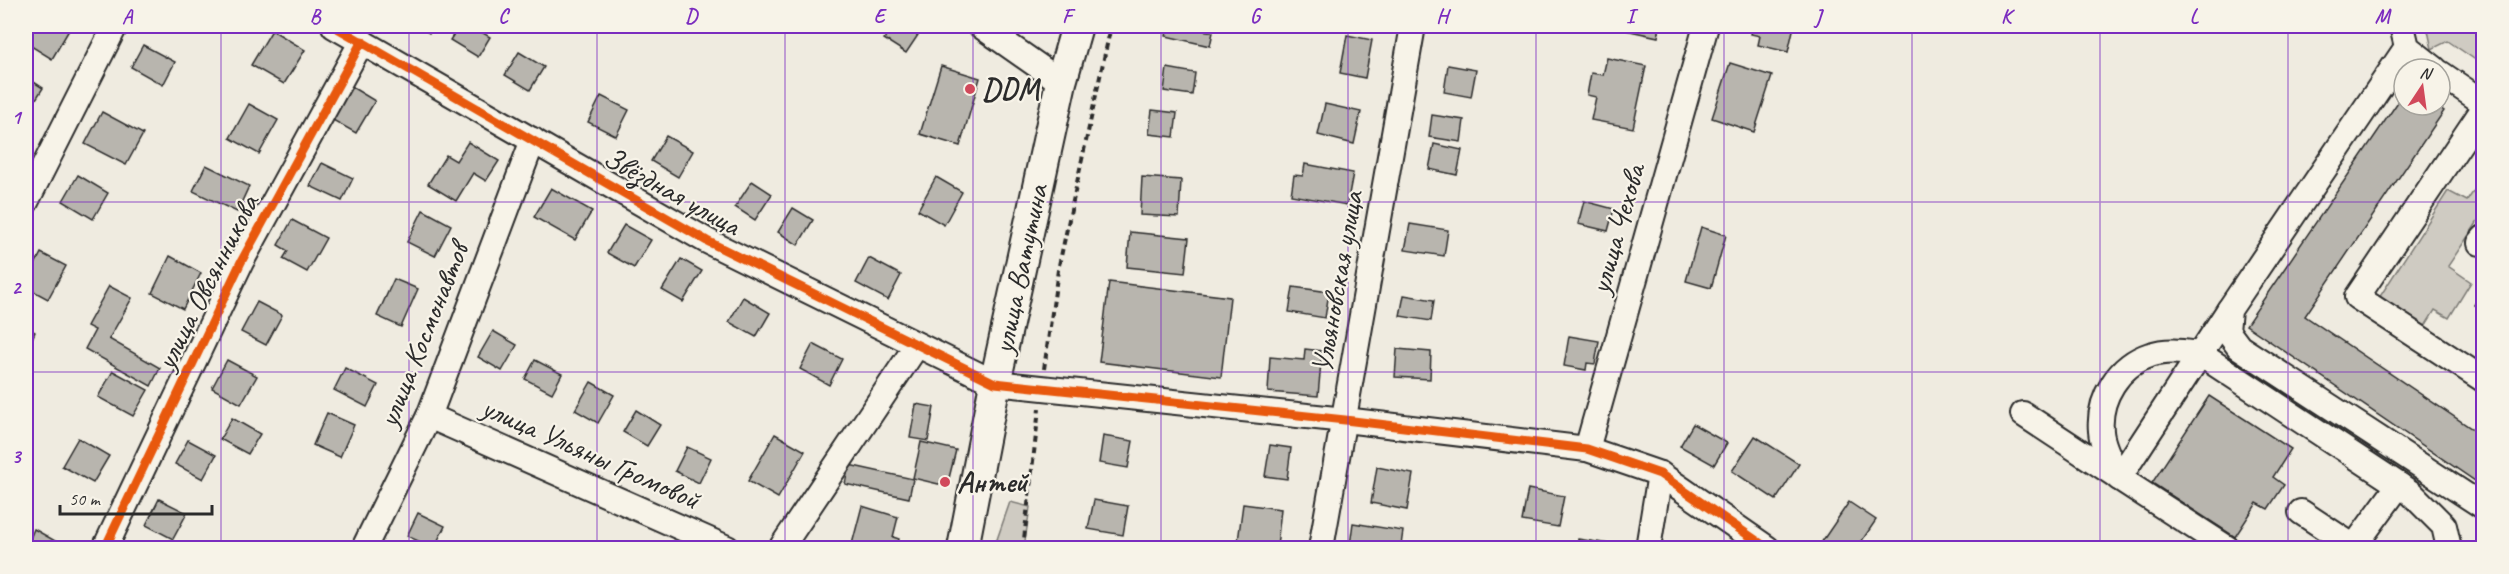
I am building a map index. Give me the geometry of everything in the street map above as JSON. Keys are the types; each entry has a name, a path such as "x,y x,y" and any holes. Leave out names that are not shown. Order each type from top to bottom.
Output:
{"main road":[{"name":"улица Ватутина","path":"963,549 995,383 1060,82 1077,26"}],"street":[{"path":"26,202 115,26"},
{"name":"Звёздная улица","path":"334,26 707,241 995,383 1345,420 1587,449 1660,474 1767,549"},
{"path":"981,26 1060,82"},
{"name":"Ульяновская улица","path":"1321,549 1413,26"},
{"name":"улица Чехова","path":"1587,449 1706,26"},
{"path":"2120,478 2405,36 2424,57"},
{"name":"улица Овсянникова","path":"105,549 242,262 362,41"},
{"path":"2452,81 2484,103"},
{"path":"2484,108 2357,297 2484,380"},
{"name":"улица Космонавтов","path":"364,549 429,416 532,140"},
{"path":"2229,310 2227,331 2239,347 2484,507"},
{"path":"781,549 917,345"},
{"path":"2120,478 2107,454 2101,431 2102,407 2112,384 2128,366 2150,355 2174,351 2200,354 2399,484 2431,510 2444,526 2450,549"},
{"path":"2023,414 2228,549"},
{"name":"улица Ульяны Громовой","path":"429,416 727,549"},
{"path":"1648,549 1660,474"},
{"path":"2301,512 2354,548 2399,484"}],"path":[{"path":"1023,549 1041,388 1058,270 1111,26"}],"shaded area":[{"path":"2427,26 2483,26 2483,65 2448,41 2432,49"},
{"path":"2483,177 2483,214 2448,266 2471,282 2449,318 2435,310 2424,328 2379,298 2448,191 2467,201"},
{"path":"1010,502 1030,507 1024,548 994,548"}],"building":[{"path":"33,26 60,26 69,30 52,59 26,43"},
{"path":"417,26 433,26 429,33"},
{"path":"459,26 471,26 490,37 478,57 450,40"},
{"path":"893,26 916,26 922,29 906,53 884,39"},
{"path":"1168,26 1196,26 1195,29 1213,32 1210,46 1166,36"},
{"path":"1607,26 1660,26 1658,37"},
{"path":"1753,26 1794,26 1788,52 1758,45 1760,36 1751,34"},
{"path":"272,30 305,50 284,84 251,65"},
{"path":"1347,35 1372,40 1365,78 1340,73"},
{"path":"143,45 175,62 163,85 131,67"},
{"path":"519,52 544,67 530,90 505,75"},
{"path":"1607,58 1646,66 1633,128 1591,120 1596,97 1587,95 1591,73 1603,75"},
{"path":"1730,63 1772,76 1754,132 1712,118"},
{"path":"1448,65 1476,70 1471,97 1444,92"},
{"path":"941,66 980,78 960,146 920,134"},
{"path":"1167,68 1195,73 1192,95 1164,91"},
{"path":"26,77 43,88 29,110 26,108"},
{"path":"350,86 375,101 356,133 331,119"},
{"path":"601,96 629,110 616,136 588,122"},
{"path":"249,104 278,120 259,154 230,138"},
{"path":"1325,104 1361,112 1354,144 1318,135"},
{"path":"1152,110 1177,113 1174,137 1149,134"},
{"path":"2392,111 2392,117 2440,117 2305,316 2484,437 2484,487 2246,325"},
{"path":"102,112 143,134 126,165 85,144"},
{"path":"1432,115 1464,120 1461,142 1429,137"},
{"path":"666,136 693,151 678,177 651,161"},
{"path":"468,142 499,161 486,181 473,173 456,201 428,184 446,155 456,161"},
{"path":"1434,144 1462,150 1457,175 1429,169"},
{"path":"322,163 353,178 342,201 310,186"},
{"path":"1305,164 1353,173 1347,205 1291,195 1294,175 1303,176"},
{"path":"206,165 249,186 237,212 193,191"},
{"path":"78,175 108,193 93,219 63,201"},
{"path":"936,177 962,192 944,225 918,210"},
{"path":"1142,177 1181,180 1179,217 1140,215"},
{"path":"752,181 772,194 755,220 735,207"},
{"path":"551,188 592,211 575,240 534,217"},
{"path":"1584,201 1614,209 1608,231 1578,224"},
{"path":"793,208 813,220 798,245 778,232"},
{"path":"423,210 451,225 435,256 407,242"},
{"path":"292,220 326,238 307,272 283,259 288,251 278,245"},
{"path":"1410,224 1448,230 1444,256 1405,250"},
{"path":"624,225 651,240 634,268 607,253"},
{"path":"1701,227 1726,235 1711,288 1686,281"},
{"path":"1130,232 1189,238 1185,273 1127,267"},
{"path":"41,253 66,266 48,299 26,287 26,282"},
{"path":"170,256 201,273 183,309 152,293"},
{"path":"869,258 901,275 888,300 856,283"},
{"path":"681,259 702,271 683,302 662,290"},
{"path":"394,279 418,289 401,327 377,316"},
{"path":"1109,282 1230,297 1221,377 1099,362"},
{"path":"109,286 132,298 109,339 160,368 151,386 85,349 95,330 87,326"},
{"path":"1293,287 1329,292 1325,318 1289,312"},
{"path":"2484,289 2484,311 2474,305"},
{"path":"1404,295 1434,300 1431,321 1400,316"},
{"path":"743,297 770,313 756,337 729,322"},
{"path":"257,302 282,315 266,345 241,332"},
{"path":"26,327 35,332 26,352"},
{"path":"493,331 517,345 502,371 478,357"},
{"path":"1569,336 1599,341 1595,364 1587,363 1586,370 1564,366"},
{"path":"813,344 842,359 829,385 800,369"},
{"path":"1305,349 1322,351 1318,396 1268,392 1270,357 1304,360"},
{"path":"1397,349 1431,352 1430,379 1395,377"},
{"path":"227,360 257,376 241,404 212,388"},
{"path":"535,360 562,374 552,393 525,379"},
{"path":"345,368 378,385 367,407 334,390"},
{"path":"113,371 148,390 133,416 98,397"},
{"path":"591,382 614,395 598,423 575,410"},
{"path":"2209,396 2291,449 2273,477 2284,485 2268,509 2257,503 2235,537 2152,483"},
{"path":"916,404 934,407 928,441 910,438"},
{"path":"636,410 660,425 647,446 623,432"},
{"path":"327,413 354,425 340,457 313,445"},
{"path":"232,418 260,434 248,454 220,439"},
{"path":"1693,424 1727,443 1714,465 1680,446"},
{"path":"775,434 805,451 778,498 748,481"},
{"path":"1103,436 1133,441 1128,468 1099,463"},
{"path":"1755,436 1799,464 1776,500 1732,471"},
{"path":"78,438 109,456 93,483 62,466"},
{"path":"188,440 216,455 203,479 175,464"},
{"path":"921,442 956,450 947,486 913,478"},
{"path":"1270,445 1291,448 1287,479 1265,476"},
{"path":"687,447 711,458 699,483 675,471"},
{"path":"849,465 913,479 909,498 845,484"},
{"path":"1377,467 1413,474 1407,510 1371,503"},
{"path":"1528,489 1564,496 1558,527 1522,521"},
{"path":"159,499 187,513 173,539 146,525"},
{"path":"1094,500 1128,506 1123,535 1088,529"},
{"path":"1849,502 1876,520 1857,548 1830,548 1821,543"},
{"path":"1243,504 1281,509 1277,547 1238,541"},
{"path":"862,506 898,517 893,537 899,539 897,548 851,548"},
{"path":"418,513 445,526 434,548 407,536"},
{"path":"1353,523 1403,531 1401,545 1383,543 1382,548 1375,548 1350,545"},
{"path":"34,529 64,546 63,548 26,548"},
{"path":"1578,539 1615,545 1615,548 1576,548"}],"cycle path":[{"path":"334,26 707,241 995,383 1345,420 1587,449 1660,474 1767,548"},
{"path":"105,548 241,262 362,41"}],"place":[{"name":"DDM","path":"970,89"},
{"name":"Антей","path":"945,482"}]}
